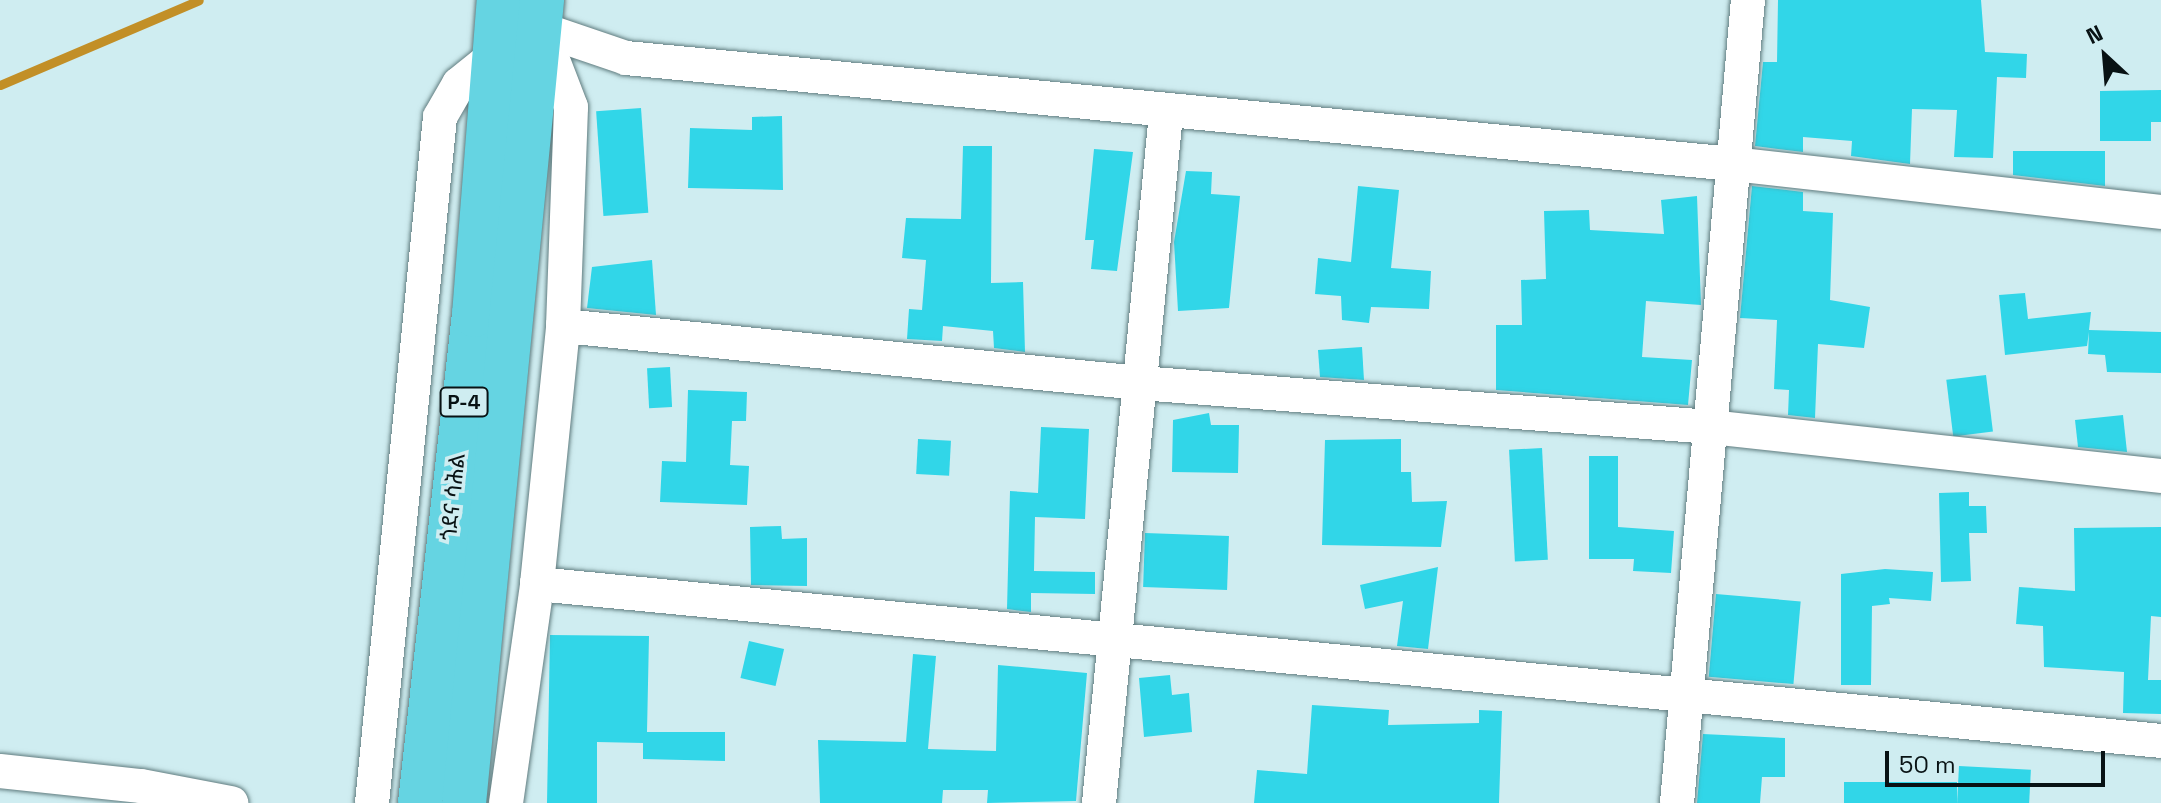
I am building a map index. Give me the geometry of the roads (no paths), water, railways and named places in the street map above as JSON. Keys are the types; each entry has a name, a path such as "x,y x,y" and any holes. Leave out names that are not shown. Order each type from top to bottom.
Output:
{"highway":[{"name":"ጎደና ሳሕል","path":"464,803 541,14"},
{"name":"ጎደና ሳሕል","path":"420,803 474,315 496,28"}],"street":[{"path":"1677,803 1748,0"},
{"path":"372,803 440,117 496,28 541,14 626,58 1166,114 1733,164 2161,212"},
{"path":"506,803 537,584 563,326 571,107 541,14"},
{"path":"1099,803 1166,114"},
{"path":"563,326 1140,383 1710,427 2161,476"},
{"path":"537,584 1113,643 2161,741"},
{"path":"0,771 141,786 231,803"}],"waterway":[{"path":"0,85 199,0"}]}
